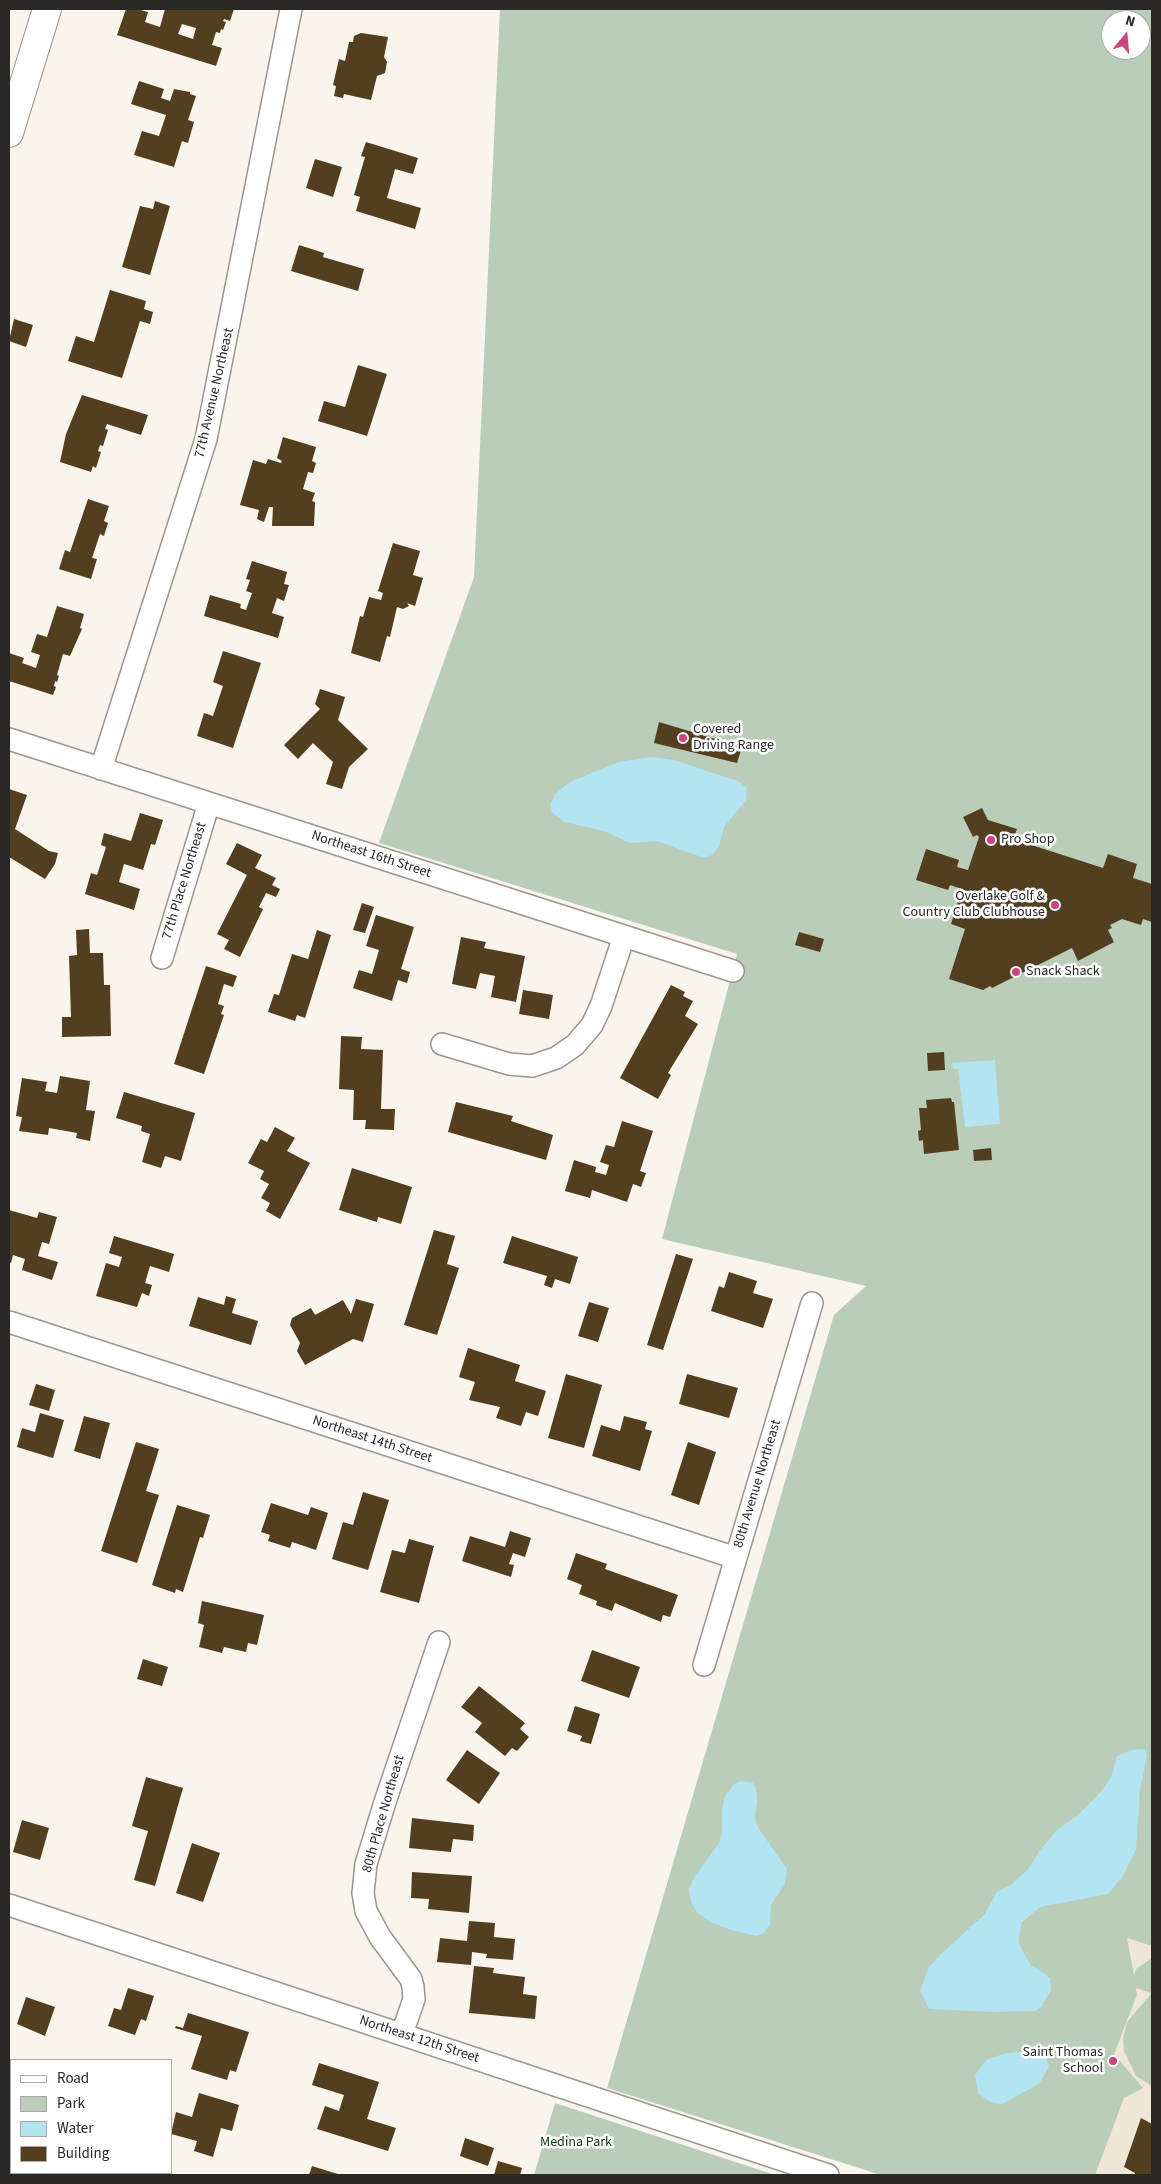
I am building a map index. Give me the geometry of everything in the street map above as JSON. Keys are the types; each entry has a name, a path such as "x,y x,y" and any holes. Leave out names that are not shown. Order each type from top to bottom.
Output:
{"street":[{"path":"11,115 47,9"},
{"name":"77th Avenue Northeast","path":"101,769 206,439 291,9"},
{"name":"Northeast 16th Street","path":"9,739 733,971"},
{"name":"77th Place Northeast","path":"162,958 209,803"},
{"path":"442,1044 509,1064 532,1066 556,1058 575,1045 592,1025 601,1006 624,936"},
{"name":"80th Avenue Northeast","path":"704,1665 812,1303"},
{"name":"Northeast 14th Street","path":"9,1322 736,1558"},
{"name":"80th Place Northeast","path":"402,2034 414,1999 411,1979 380,1937 366,1911 363,1893 366,1864 439,1642"},
{"name":"Northeast 12th Street","path":"9,1905 828,2175"}],"shaded area":[{"name":"Saint Thomas School","path":"1116,1934 1152,1946 1152,2175 1037,2175"}],"green space":[{"path":"500,9 1152,9 1152,1946 1127,1938 1134,1976 1136,1969 1152,1958 1152,1993 1136,1988 1137,1995 1114,2054 1143,2088 1124,2098 1095,2175 881,2175 607,2088 834,1315 866,1286 662,1239 737,954 379,843 474,577"},
{"path":"1152,1993 1152,2086 1136,2076 1124,2051 1123,2039 1127,2022"},
{"name":"Medina Park","path":"555,2103 775,2175 534,2175"}],"water":[{"path":"652,757 674,760 738,781 747,788 746,800 724,827 719,846 712,855 704,858 657,841 630,843 604,831 564,822 552,812 550,805 555,794 570,782 618,762"},
{"path":"995,1060 1000,1124 965,1127 958,1069 953,1069 952,1063"},
{"path":"1145,1749 1147,1756 1140,1790 1136,1849 1123,1876 1108,1894 1040,1907 1022,1922 1018,1942 1030,1964 1050,1978 1051,1990 1042,2006 1035,2011 993,2012 929,2009 920,1991 929,1967 984,1915 997,1892 1011,1885 1029,1868 1040,1850 1058,1829 1077,1816 1099,1794 1111,1777 1117,1756 1132,1750"},
{"path":"740,1781 753,1783 756,1787 755,1818 757,1826 787,1869 785,1884 771,1905 770,1925 764,1933 757,1936 731,1930 710,1922 696,1911 691,1902 689,1889 695,1876 719,1843 722,1834 724,1798 734,1784"},
{"path":"1037,2050 1045,2054 1049,2067 1039,2084 1002,2104 990,2102 978,2093 975,2075 986,2060 1003,2054"}],"building":[{"path":"126,9 148,12 145,22 160,27 165,9 234,9 230,21 224,19 223,21 226,22 223,30 221,29 220,33 216,32 212,45 222,48 216,66 117,35","holes":["182,24 196,28 193,39 178,34"]},
{"path":"361,33 388,37 384,57 387,62 385,73 377,76 371,100 344,94 343,98 334,96 336,86 333,85 339,59 345,61 349,42 353,42 354,36"},
{"path":"139,81 164,89 161,98 170,101 174,89 190,92 190,94 196,96 188,120 194,122 188,143 182,141 174,167 134,155 142,131 159,136 166,115 131,104"},
{"path":"366,142 418,158 413,174 395,169 387,198 421,208 415,229 356,211 360,197 354,195 365,157 361,156"},
{"path":"315,159 342,167 333,197 306,188"},
{"path":"155,201 170,206 150,275 122,267 140,206 153,209"},
{"path":"299,245 324,253 323,257 364,269 358,291 291,271"},
{"path":"110,290 146,301 144,309 153,312 150,324 140,321 122,378 68,361 76,336 94,342"},
{"path":"14,319 33,325 26,347 9,341"},
{"path":"358,365 387,374 367,436 318,421 324,401 345,407"},
{"path":"82,395 148,415 141,435 107,424 105,429 108,430 103,446 100,445 98,451 101,452 96,468 93,466 91,472 60,462 66,434"},
{"path":"283,437 316,447 312,461 316,463 313,473 308,472 303,489 315,493 312,501 315,502 314,526 272,526 273,507 269,507 264,522 257,519 259,510 240,505 253,460 266,464 268,459 281,463 282,461 277,458"},
{"path":"88,499 109,506 104,521 108,523 104,536 100,534 92,558 97,559 91,579 59,569 65,550 70,552"},
{"path":"393,543 420,551 413,575 423,578 415,606 407,603 409,606 403,609 397,607 390,637 387,636 380,662 351,653 360,616 363,617 369,597 381,600 383,593 378,591"},
{"path":"252,561 287,572 284,584 289,585 284,601 277,598 272,613 284,617 278,638 204,616 210,595 241,604 240,608 246,610 252,593 246,591 250,580 246,579"},
{"path":"57,606 84,614 80,628 82,629 70,656 63,654 53,695 9,681 9,653 24,658 22,663 36,668 40,655 31,652 37,634 47,637"},
{"path":"223,651 261,663 233,748 197,736 204,713 213,716 223,686 213,682"},
{"path":"320,689 345,697 338,720 368,749 349,767 342,789 326,784 333,762 313,743 298,759 284,745 320,709 315,704"},
{"name":"Covered Driving Range","path":"659,722 742,747 737,763 654,743"},
{"path":"9,789 27,795 15,829 49,851 58,853 55,864 45,879 9,857"},
{"name":"Overlake Golf & Country Club Clubhouse","path":"982,808 988,820 1017,829 1013,839 1103,868 1108,854 1137,864 1133,878 1152,884 1152,922 1143,919 1141,925 1122,919 1110,925 1112,928 1108,930 1114,942 1078,961 1072,948 992,988 990,986 983,990 949,979 965,929 951,924 962,889 950,885 948,890 916,880 926,849 959,860 957,867 968,870 979,837 977,835 973,837 963,817"},
{"path":"140,813 163,820 155,845 151,844 143,870 124,864 119,882 140,889 134,910 85,894 91,873 97,875 106,847 101,845 104,833 131,841"},
{"path":"237,843 262,855 255,868 276,878 272,885 280,889 276,897 266,893 259,907 263,909 240,957 224,949 229,940 217,934 247,875 226,864"},
{"path":"362,903 374,907 365,933 353,930"},
{"path":"376,915 414,927 401,969 410,972 407,983 398,980 392,1001 353,988 359,970 372,974 379,950 366,946"},
{"path":"89,929 90,953 103,953 104,985 110,985 111,1036 62,1037 62,1017 71,1017 69,956 77,955 76,930"},
{"path":"317,930 331,935 305,1018 297,1015 295,1021 268,1012 274,994 279,995 292,954 308,959"},
{"path":"799,932 824,939 820,952 795,945"},
{"path":"461,937 486,942 484,948 525,956 516,1002 491,997 495,976 480,973 476,989 452,984"},
{"path":"206,966 237,976 233,987 224,984 218,1004 224,1006 221,1014 224,1015 204,1074 174,1064"},
{"path":"671,985 685,992 683,996 693,1001 685,1016 698,1024 668,1073 671,1075 658,1099 620,1078"},
{"path":"523,990 553,995 549,1019 519,1014"},
{"path":"341,1036 362,1037 361,1049 383,1050 381,1109 395,1109 394,1130 365,1129 366,1120 353,1120 354,1090 339,1089"},
{"path":"944,1052 945,1070 928,1071 927,1053"},
{"path":"60,1076 90,1081 86,1110 95,1111 90,1141 76,1138 77,1133 49,1128 48,1135 19,1131 22,1117 16,1116 22,1078 47,1082 45,1091 57,1093"},
{"path":"124,1092 195,1113 181,1161 165,1156 161,1168 142,1162 150,1134 141,1131 142,1126 116,1118"},
{"path":"951,1098 952,1102 954,1102 959,1150 924,1154 923,1140 919,1141 918,1131 921,1130 919,1108 927,1108 926,1100"},
{"path":"456,1102 513,1116 511,1121 553,1135 546,1160 448,1132"},
{"path":"622,1121 653,1131 640,1171 646,1173 641,1187 633,1184 627,1202 592,1190 590,1198 565,1191 574,1160 596,1167 595,1172 606,1175 609,1165 600,1162 606,1145 614,1147"},
{"path":"275,1127 295,1138 287,1151 310,1163 280,1219 266,1211 270,1203 261,1198 269,1184 260,1179 264,1171 248,1163 261,1139 267,1142"},
{"path":"991,1148 992,1160 974,1161 973,1150"},
{"path":"352,1168 412,1187 401,1224 378,1217 377,1222 339,1210"},
{"path":"9,1210 37,1218 39,1212 57,1217 49,1244 42,1242 38,1256 58,1262 52,1280 22,1270 25,1259 13,1255 11,1263 9,1262"},
{"path":"434,1230 455,1236 447,1264 459,1268 437,1335 404,1325"},
{"path":"114,1236 174,1254 169,1272 150,1266 145,1283 152,1285 149,1296 142,1293 137,1307 96,1296 106,1263 119,1267 122,1257 109,1253"},
{"path":"512,1236 578,1257 570,1284 555,1279 552,1288 544,1285 547,1276 503,1263"},
{"path":"676,1254 693,1259 663,1350 647,1345"},
{"path":"729,1272 757,1281 753,1293 773,1299 763,1328 711,1311 719,1286 724,1288"},
{"path":"226,1296 236,1299 232,1313 258,1321 251,1345 189,1326 198,1297 224,1305"},
{"path":"356,1299 374,1304 363,1342 353,1339 305,1365 297,1351 300,1343 290,1325 292,1318 311,1308 315,1315 343,1300 351,1314"},
{"path":"589,1302 609,1308 598,1342 578,1336"},
{"path":"468,1348 520,1365 515,1381 546,1391 538,1416 526,1412 521,1426 496,1418 500,1407 469,1400 475,1382 459,1377"},
{"path":"566,1374 602,1385 584,1448 548,1438"},
{"path":"687,1374 738,1388 729,1418 679,1404"},
{"path":"36,1384 55,1390 49,1411 29,1405"},
{"path":"40,1413 64,1420 53,1458 17,1447 22,1428 35,1432"},
{"path":"84,1416 110,1423 100,1459 74,1451"},
{"path":"624,1416 647,1422 645,1429 652,1431 640,1471 592,1456 601,1425 620,1431"},
{"path":"136,1442 159,1449 146,1491 159,1495 137,1563 101,1551"},
{"path":"688,1442 716,1452 699,1505 671,1495"},
{"path":"363,1492 389,1500 368,1570 332,1559 343,1522 353,1525"},
{"path":"271,1503 308,1515 311,1507 328,1513 316,1550 292,1542 290,1548 268,1541 270,1535 261,1532"},
{"path":"177,1505 210,1515 203,1538 200,1537 183,1592 176,1589 175,1593 152,1585"},
{"path":"510,1531 531,1538 525,1557 513,1553 509,1564 514,1565 511,1577 462,1561 470,1536 505,1547"},
{"path":"409,1539 434,1546 419,1603 380,1592 392,1550 405,1553"},
{"path":"576,1553 607,1564 605,1569 678,1595 670,1617 663,1615 661,1622 615,1603 612,1611 596,1605 597,1601 579,1594 582,1585 567,1579"},
{"path":"202,1601 264,1615 257,1645 248,1643 246,1652 224,1647 222,1653 199,1647 204,1625 198,1623"},
{"path":"592,1650 640,1667 629,1698 581,1681"},
{"path":"143,1659 168,1667 162,1686 137,1679"},
{"path":"479,1686 525,1723 520,1729 529,1737 517,1751 512,1748 505,1756 475,1732 482,1723 461,1707"},
{"path":"575,1706 600,1714 591,1744 580,1741 582,1736 567,1731"},
{"path":"467,1750 500,1773 479,1804 446,1780"},
{"path":"146,1777 183,1788 155,1886 134,1880 148,1831 132,1826"},
{"path":"412,1818 474,1825 473,1841 453,1839 451,1852 409,1848"},
{"path":"22,1820 49,1828 40,1860 13,1852"},
{"path":"192,1843 220,1853 203,1902 176,1893"},
{"path":"412,1872 472,1876 469,1913 428,1909 429,1899 411,1898"},
{"path":"469,1921 495,1923 494,1937 515,1939 513,1960 486,1958 487,1954 472,1952 471,1965 437,1962 440,1938 467,1941"},
{"path":"474,1966 494,1968 493,1973 525,1977 523,1994 537,1996 535,2019 469,2013"},
{"path":"128,1988 154,1996 146,2021 141,2019 135,2035 108,2026 114,2008 121,2010"},
{"path":"26,1997 55,2007 45,2036 17,2024"},
{"path":"188,2013 249,2032 236,2072 230,2070 227,2080 191,2069 202,2036 175,2028 176,2026 183,2028"},
{"path":"319,2063 379,2082 367,2119 396,2128 388,2151 317,2129 325,2106 339,2111 344,2095 312,2085"},
{"path":"199,2093 239,2105 232,2131 221,2128 213,2157 194,2151 197,2141 172,2134 176,2112 192,2117"},
{"path":"1141,2118 1152,2124 1152,2175 1135,2175 1135,2173 1124,2167"},
{"path":"465,2138 494,2148 488,2166 460,2156"},
{"path":"9,2149 10,2174 52,2174 51,2175 9,2175"},
{"path":"498,2161 522,2168 520,2175 494,2175"},
{"path":"312,2166 341,2175 309,2175"}],"place":[{"name":"Covered Driving Range","path":"683,738"},
{"name":"Pro Shop","path":"991,840"},
{"name":"Overlake Golf & Country Club Clubhouse","path":"1055,905"},
{"name":"Snack Shack","path":"1016,972"},
{"name":"Saint Thomas School","path":"1113,2061"}]}
